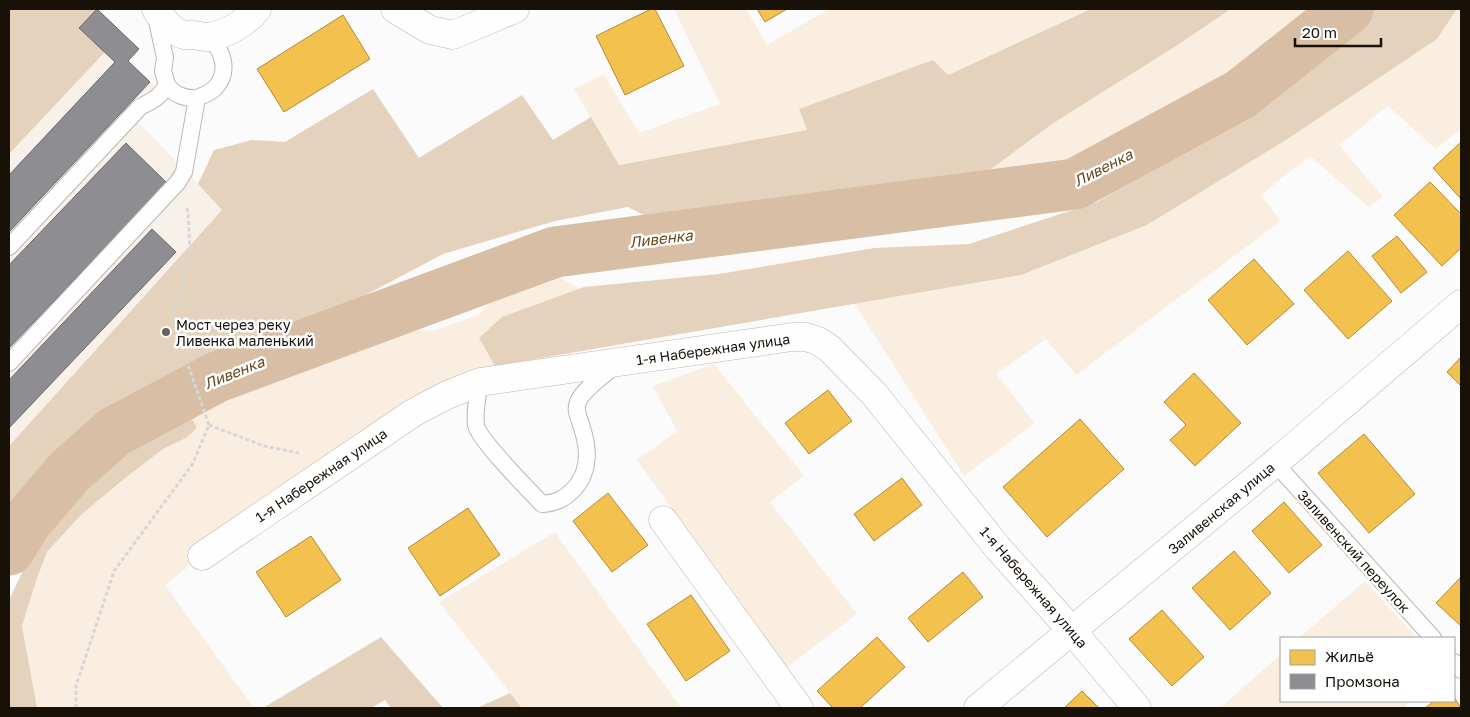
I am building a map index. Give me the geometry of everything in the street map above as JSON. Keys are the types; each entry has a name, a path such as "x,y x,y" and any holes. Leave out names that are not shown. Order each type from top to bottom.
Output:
{"street":[{"path":"155,9 161,18 172,27 195,36 214,36 236,27 249,19 257,9"},
{"path":"395,9 430,30 453,35 515,9"},
{"name":"Заливенская улица","path":"978,708 1073,632 1461,304"},
{"name":"1-я Набережная улица","path":"202,556 413,412 447,395 480,382 792,337 806,337 818,341 829,348 874,394 998,548 1073,632 1137,708"},
{"path":"663,520 799,708"}],"lane":[{"path":"155,9 165,58"},
{"path":"195,36 213,42 219,49 223,62 223,72 216,87 207,94 197,98 186,98 167,85 162,71 165,58 178,39 195,36"},
{"path":"9,247 134,113 140,107 156,100 167,85"},
{"path":"9,363 178,182 184,172 197,98"},
{"path":"480,382 476,419 479,433 542,504 553,503 565,497 580,482 587,462 586,447 576,410 578,402 583,394 619,362"},
{"name":"Заливенский переулок","path":"1275,463 1432,637"}],"path":[{"path":"76,708 76,686 114,571 192,465 209,425 182,348 174,315 190,250 188,212 178,182"},
{"path":"209,425 264,446 299,453 308,450"}],"shaded area":[{"path":"9,9 97,9 80,28 105,52 9,154"},
{"path":"97,9 139,49 128,61 166,94 138,122 223,210 9,446 9,154 105,52 79,28"},
{"path":"674,9 746,9 767,45 829,9 1091,9 948,75 799,110 808,130 618,165 574,89 604,74 639,133 720,104"},
{"path":"1091,9 1231,9 1055,122 965,188 782,212 663,225 628,207 555,221 443,254 345,306 175,377 118,412 66,450 9,516 9,446 222,210 198,184 214,150 252,140 285,142 373,89 419,158 522,95 553,140 591,117 619,165 807,130 799,109 933,60 948,75"},
{"path":"1231,9 1318,9 1293,31 1152,123 1061,168 965,188 1055,122"},
{"path":"1375,9 1457,9 1437,39 1289,138 1147,225 1021,275 495,366 479,338 502,317 584,287 719,274 874,248 969,244 1097,202 1224,129 1335,43"},
{"path":"1457,9 1461,9 1461,129 1436,149 1388,106 1339,145 1383,197 1369,207 1310,156 1261,195 1281,221 1076,375 1046,339 996,374 1035,423 964,476 854,303 1021,275 1147,225 1289,138 1437,39"},
{"path":"552,272 579,289 502,317 495,366 548,357 545,373 480,382 202,556 165,585 254,708 37,708 22,626 47,552 81,515 124,479 163,449 186,438 197,428 192,419 214,404 304,366 357,339 384,328 433,331 478,315 504,287 521,276"},
{"path":"714,364 804,476 770,502 857,614 785,669 637,460 677,431 653,386"},
{"path":"192,419 197,428 186,438 163,449 124,479 81,515 47,552 22,626 37,708 10,708 9,600 31,554 63,509 111,459 163,425"},
{"path":"555,532 681,708 522,708 439,602"},
{"path":"1365,581 1416,637 1300,637"},
{"path":"381,637 443,708 391,708 385,700 371,708 263,708"},
{"path":"1280,655 1280,702 1410,702 1403,708 1220,708"},
{"path":"510,693 522,708 477,708"}],"building: Жильё":[{"path":"651,9 655,9 684,66 625,95 596,36"},
{"path":"757,9 787,9 765,22"},
{"path":"343,15 370,59 284,112 257,69"},
{"path":"1461,142 1461,199 1433,168"},
{"path":"1430,182 1461,214 1461,248 1442,266 1394,215"},
{"path":"1397,236 1427,272 1401,293 1372,256"},
{"path":"1348,251 1392,301 1348,339 1304,290"},
{"path":"1254,259 1294,304 1247,345 1208,300"},
{"path":"1461,357 1461,386 1447,372"},
{"path":"1194,373 1241,423 1195,466 1170,440 1186,425 1164,402"},
{"path":"828,390 852,421 809,454 785,423"},
{"path":"1080,419 1124,469 1047,537 1003,487"},
{"path":"1364,434 1415,494 1369,533 1318,473"},
{"path":"902,478 922,505 874,541 854,514"},
{"path":"608,493 648,545 612,572 573,521"},
{"path":"1284,502 1322,545 1289,573 1252,531"},
{"path":"468,508 500,555 440,596 408,548"},
{"path":"311,536 341,580 286,617 256,572"},
{"path":"1234,551 1271,593 1230,630 1192,588"},
{"path":"963,572 983,597 928,642 908,618"},
{"path":"1461,577 1461,626 1436,603"},
{"path":"691,595 730,651 686,681 647,624"},
{"path":"1162,610 1204,657 1172,686 1129,639"},
{"path":"877,637 905,667 860,708 833,708 817,691"},
{"path":"1082,691 1099,708 1064,708"},
{"path":"1455,699 1461,708 1425,708 1433,702 1455,702"}],"building: Промзона":[{"path":"97,9 139,49 128,61 150,82 9,232 9,175 115,62 79,28"},
{"path":"126,143 167,183 9,348 9,265"},
{"path":"152,229 176,252 9,428 9,380"}],"waterway":[{"name":"Ливенка","path":"9,550 27,521 69,472 114,432 217,377 555,252 1075,184 1241,94 1348,9"}],"place":[{"name":"Мост через реку Ливенка маленький","path":"166,332"}]}
